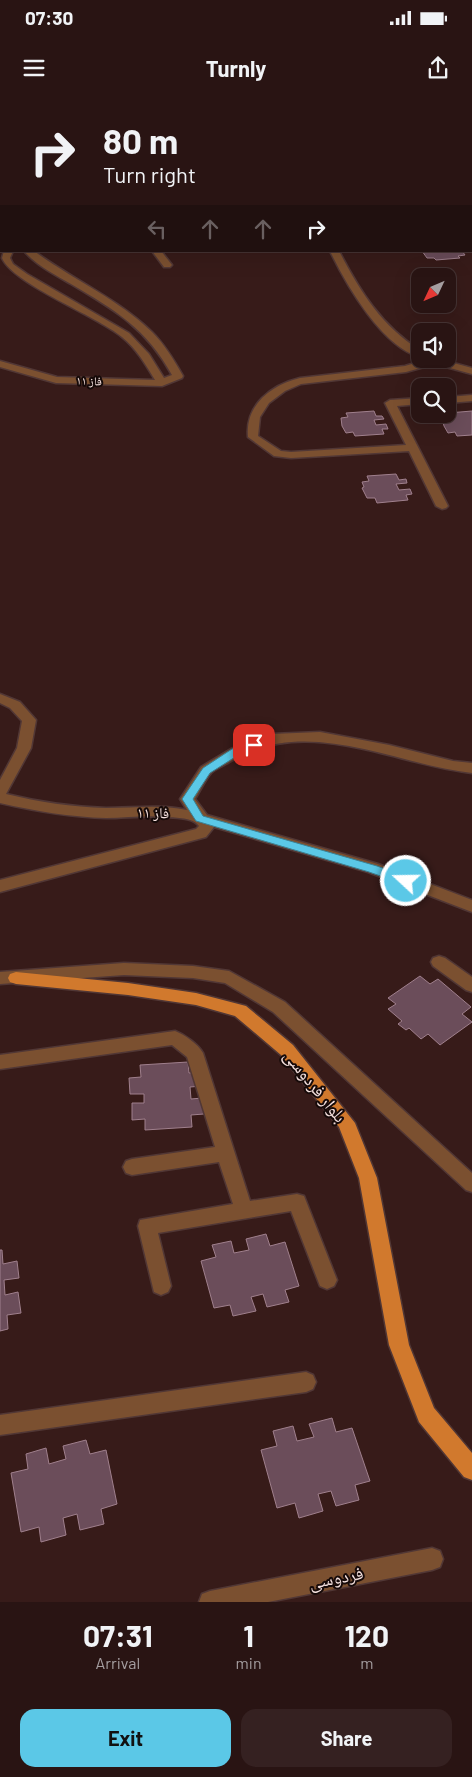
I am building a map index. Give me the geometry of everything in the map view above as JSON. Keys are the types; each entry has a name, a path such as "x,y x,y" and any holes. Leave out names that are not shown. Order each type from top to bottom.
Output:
{"main road":[{"name":"بلوار فردوسی","path":"8,978 128,989 196,999 240,1012 287,1050 346,1123 368,1178 399,1345 426,1415 472,1469"}],"street":[{"path":"9,252 6,258 9,265 24,276 126,335 146,356 162,383"},
{"name":"فاز ۱۱","path":"0,364 56,380 162,383 178,376 170,357 147,330 125,313 30,252"},
{"path":"157,252 168,265"},
{"path":"335,252 349,280 386,328 411,350"},
{"path":"411,366 286,384 260,405 251,426 253,437 278,454 291,455 412,448"},
{"path":"456,367 472,371"},
{"path":"456,399 472,398"},
{"path":"411,402 390,403 442,506"},
{"path":"0,698 15,705 29,720 24,748 0,793"},
{"path":"0,886 201,834 207,826 187,799 206,770 236,752 272,739 320,737 389,750 453,766 472,768"},
{"name":"فاز ۱۱","path":"0,798 44,808 106,813 152,811 185,814 373,868 472,906"},
{"path":"438,962 472,986"},
{"name":"بلوار فردوسی","path":"8,978 124,969 193,972 229,977 279,1006 336,1061 472,1184"},
{"path":"0,1062 175,1038 194,1053 244,1210"},
{"path":"132,1167 225,1153"},
{"path":"161,1286 147,1226 297,1202 327,1280"},
{"path":"0,1425 306,1382"},
{"name":"فردوسی","path":"210,1602 432,1559"}],"building":[{"path":"423,252 463,252 465,255 458,256 460,258 436,260 434,258 427,258"},
{"path":"374,411 376,416 382,416 384,419 374,420 376,425 386,424 388,429 382,429 384,434 355,436 353,432 346,433 342,426 341,418 348,417 346,413"},
{"path":"472,411 472,435 457,436 455,432 448,433 443,423 456,423 456,412"},
{"path":"396,474 399,480 406,479 407,483 396,484 399,490 410,489 412,494 406,495 408,500 377,503 375,498 367,498 362,488 364,487 362,482 369,481 367,476"},
{"path":"420,976 430,984 438,979 471,1007 462,1014 472,1022 440,1045 428,1034 421,1039 409,1028 406,1030 398,1024 402,1021 388,1009 396,1004 388,998"},
{"path":"188,1062 189,1073 201,1072 203,1086 190,1087 191,1099 202,1098 204,1114 191,1115 192,1127 145,1130 145,1119 132,1120 132,1103 144,1103 144,1094 130,1094 129,1078 141,1077 140,1065"},
{"path":"266,1234 270,1246 285,1242 299,1286 285,1290 289,1302 267,1307 263,1294 251,1297 256,1311 233,1316 230,1305 214,1308 201,1261 216,1257 212,1245 231,1241 234,1253 249,1250 246,1239"},
{"path":"0,1250 2,1250 3,1264 17,1261 19,1278 4,1280 5,1295 18,1292 21,1313 7,1315 8,1329 0,1331"},
{"path":"332,1418 336,1432 352,1428 370,1481 355,1485 359,1500 336,1506 331,1491 318,1494 323,1511 299,1518 295,1503 277,1508 261,1450 277,1446 273,1431 293,1426 297,1441 314,1437 309,1424"},
{"path":"86,1440 90,1454 106,1450 117,1504 101,1509 104,1524 80,1530 77,1514 63,1518 66,1535 41,1542 39,1527 21,1532 11,1473 28,1469 26,1454 46,1448 49,1464 66,1459 63,1446"}],"route":[{"path":"254,745 236,752 206,770 187,799 200,818 373,868 406,881"}]}
